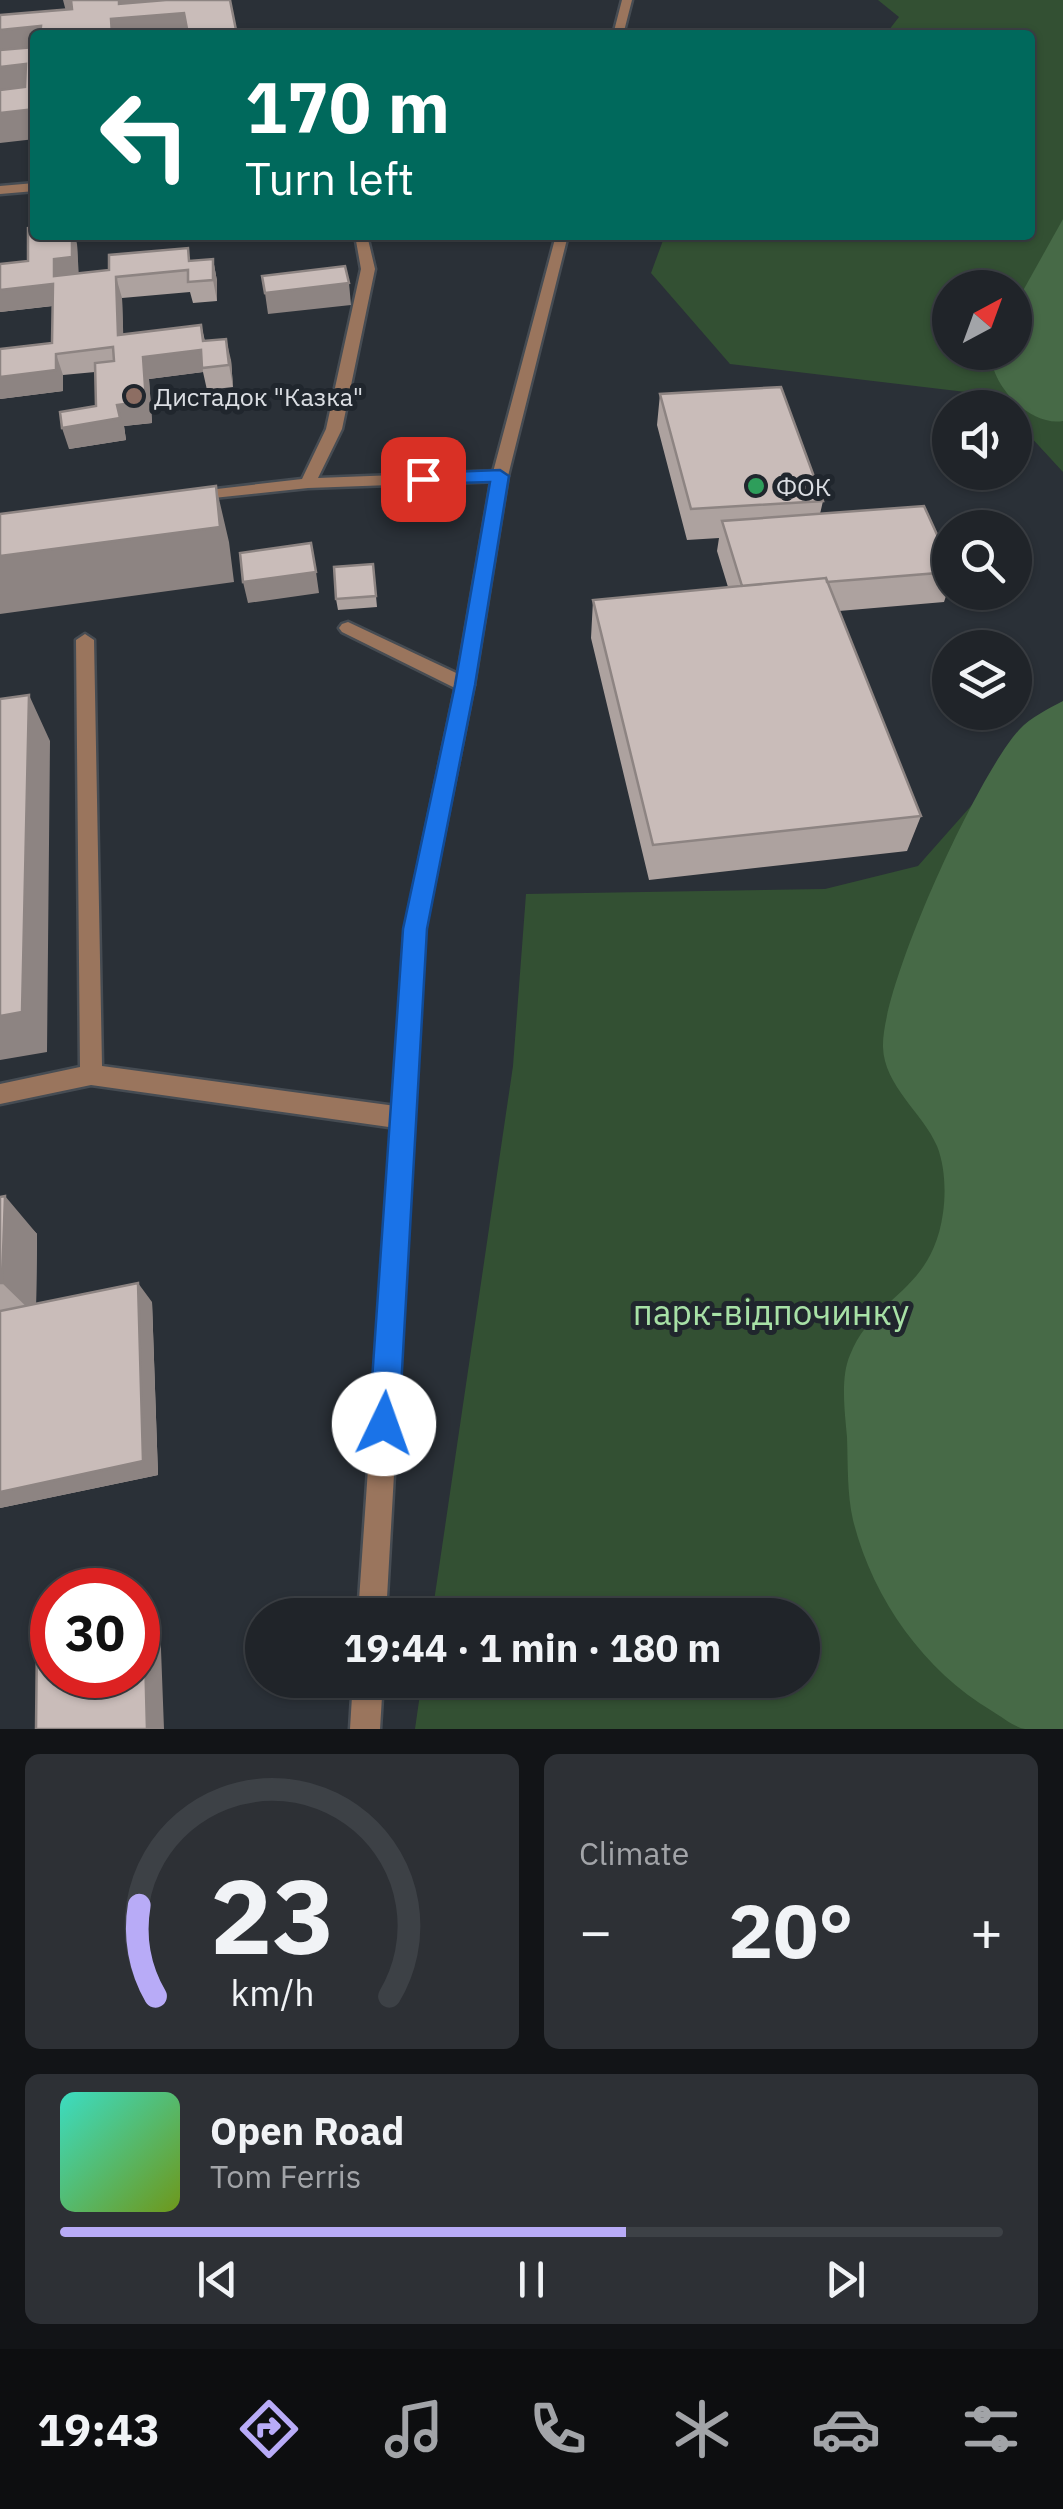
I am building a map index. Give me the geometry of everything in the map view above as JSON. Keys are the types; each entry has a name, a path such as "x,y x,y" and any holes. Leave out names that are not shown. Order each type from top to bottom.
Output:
{"street":[{"path":"619,30 627,0"},
{"path":"0,190 30,187"},
{"path":"308,483 334,429 368,269 362,240"},
{"path":"373,1598 415,929 465,685 500,476 561,240"},
{"path":"173,500 308,483 500,476"},
{"path":"348,628 465,685"},
{"path":"85,640 91,1075"},
{"path":"0,1094 91,1075 403,1118"},
{"path":"365,1729 367,1698"}],"green space":[{"path":"878,0 1063,0 1063,472 1032,438 1032,390 949,390 730,364 651,273 663,240 1035,240 1035,30 889,30 899,17"},
{"path":"1063,219 1063,421 1032,414 1032,390 1005,390 994,370 1032,370 1032,275"},
{"path":"1063,701 1063,1729 1025,1729 967,1694 923,1653 887,1603 873,1577 853,1520 844,1385 847,1364 860,1335 927,1260 937,1240 943,1213 944,1179 937,1146 897,1087 885,1061 887,1018 897,978 934,883 980,790 1019,730 1032,730 1032,720"},
{"name":"парк-відпочинку","path":"1063,702 1063,1729 415,1729 419,1698 820,1698 820,1598 435,1598 513,1066 526,894 825,889 918,866"}],"building":[{"path":"71,0 119,0 119,4 230,0 236,30 187,30 184,13 111,19 112,30 41,30 41,26 0,30 0,15 72,9"},
{"path":"30,47 30,110 0,113 0,90 25,87 26,64 0,67 0,50"},
{"path":"28,228 30,240 72,240 72,257 54,259 54,276 109,270 109,255 188,248 189,261 213,259 213,280 188,282 188,270 116,277 118,335 201,325 203,341 226,339 229,365 202,368 201,350 143,357 146,401 117,405 120,418 62,428 60,412 96,406 95,363 114,361 113,347 56,354 56,370 0,377 0,349 52,343 53,284 0,290 0,264 28,261"},
{"path":"345,266 349,283 265,293 262,276"},
{"path":"781,387 823,501 691,509 660,394"},
{"path":"216,486 220,527 0,556 0,514"},
{"path":"924,506 932,524 932,573 742,586 722,521"},
{"path":"311,543 316,572 243,582 240,553"},
{"path":"373,564 376,596 336,599 334,567"},
{"path":"826,578 921,816 653,845 593,600"},
{"path":"29,695 22,1012 0,1016 0,699"},
{"path":"5,1196 2,1283 0,1283 0,1197"},
{"path":"138,1283 143,1461 0,1492 0,1311"},
{"path":"36,1698 146,1698 147,1729 36,1729"}],"place":[{"name":"Дистадок \"Казка\"","path":"134,396"},
{"name":"ФОК","path":"756,486"}],"route":[{"path":"384,1424 415,929 465,685 500,476 423,479"}]}
